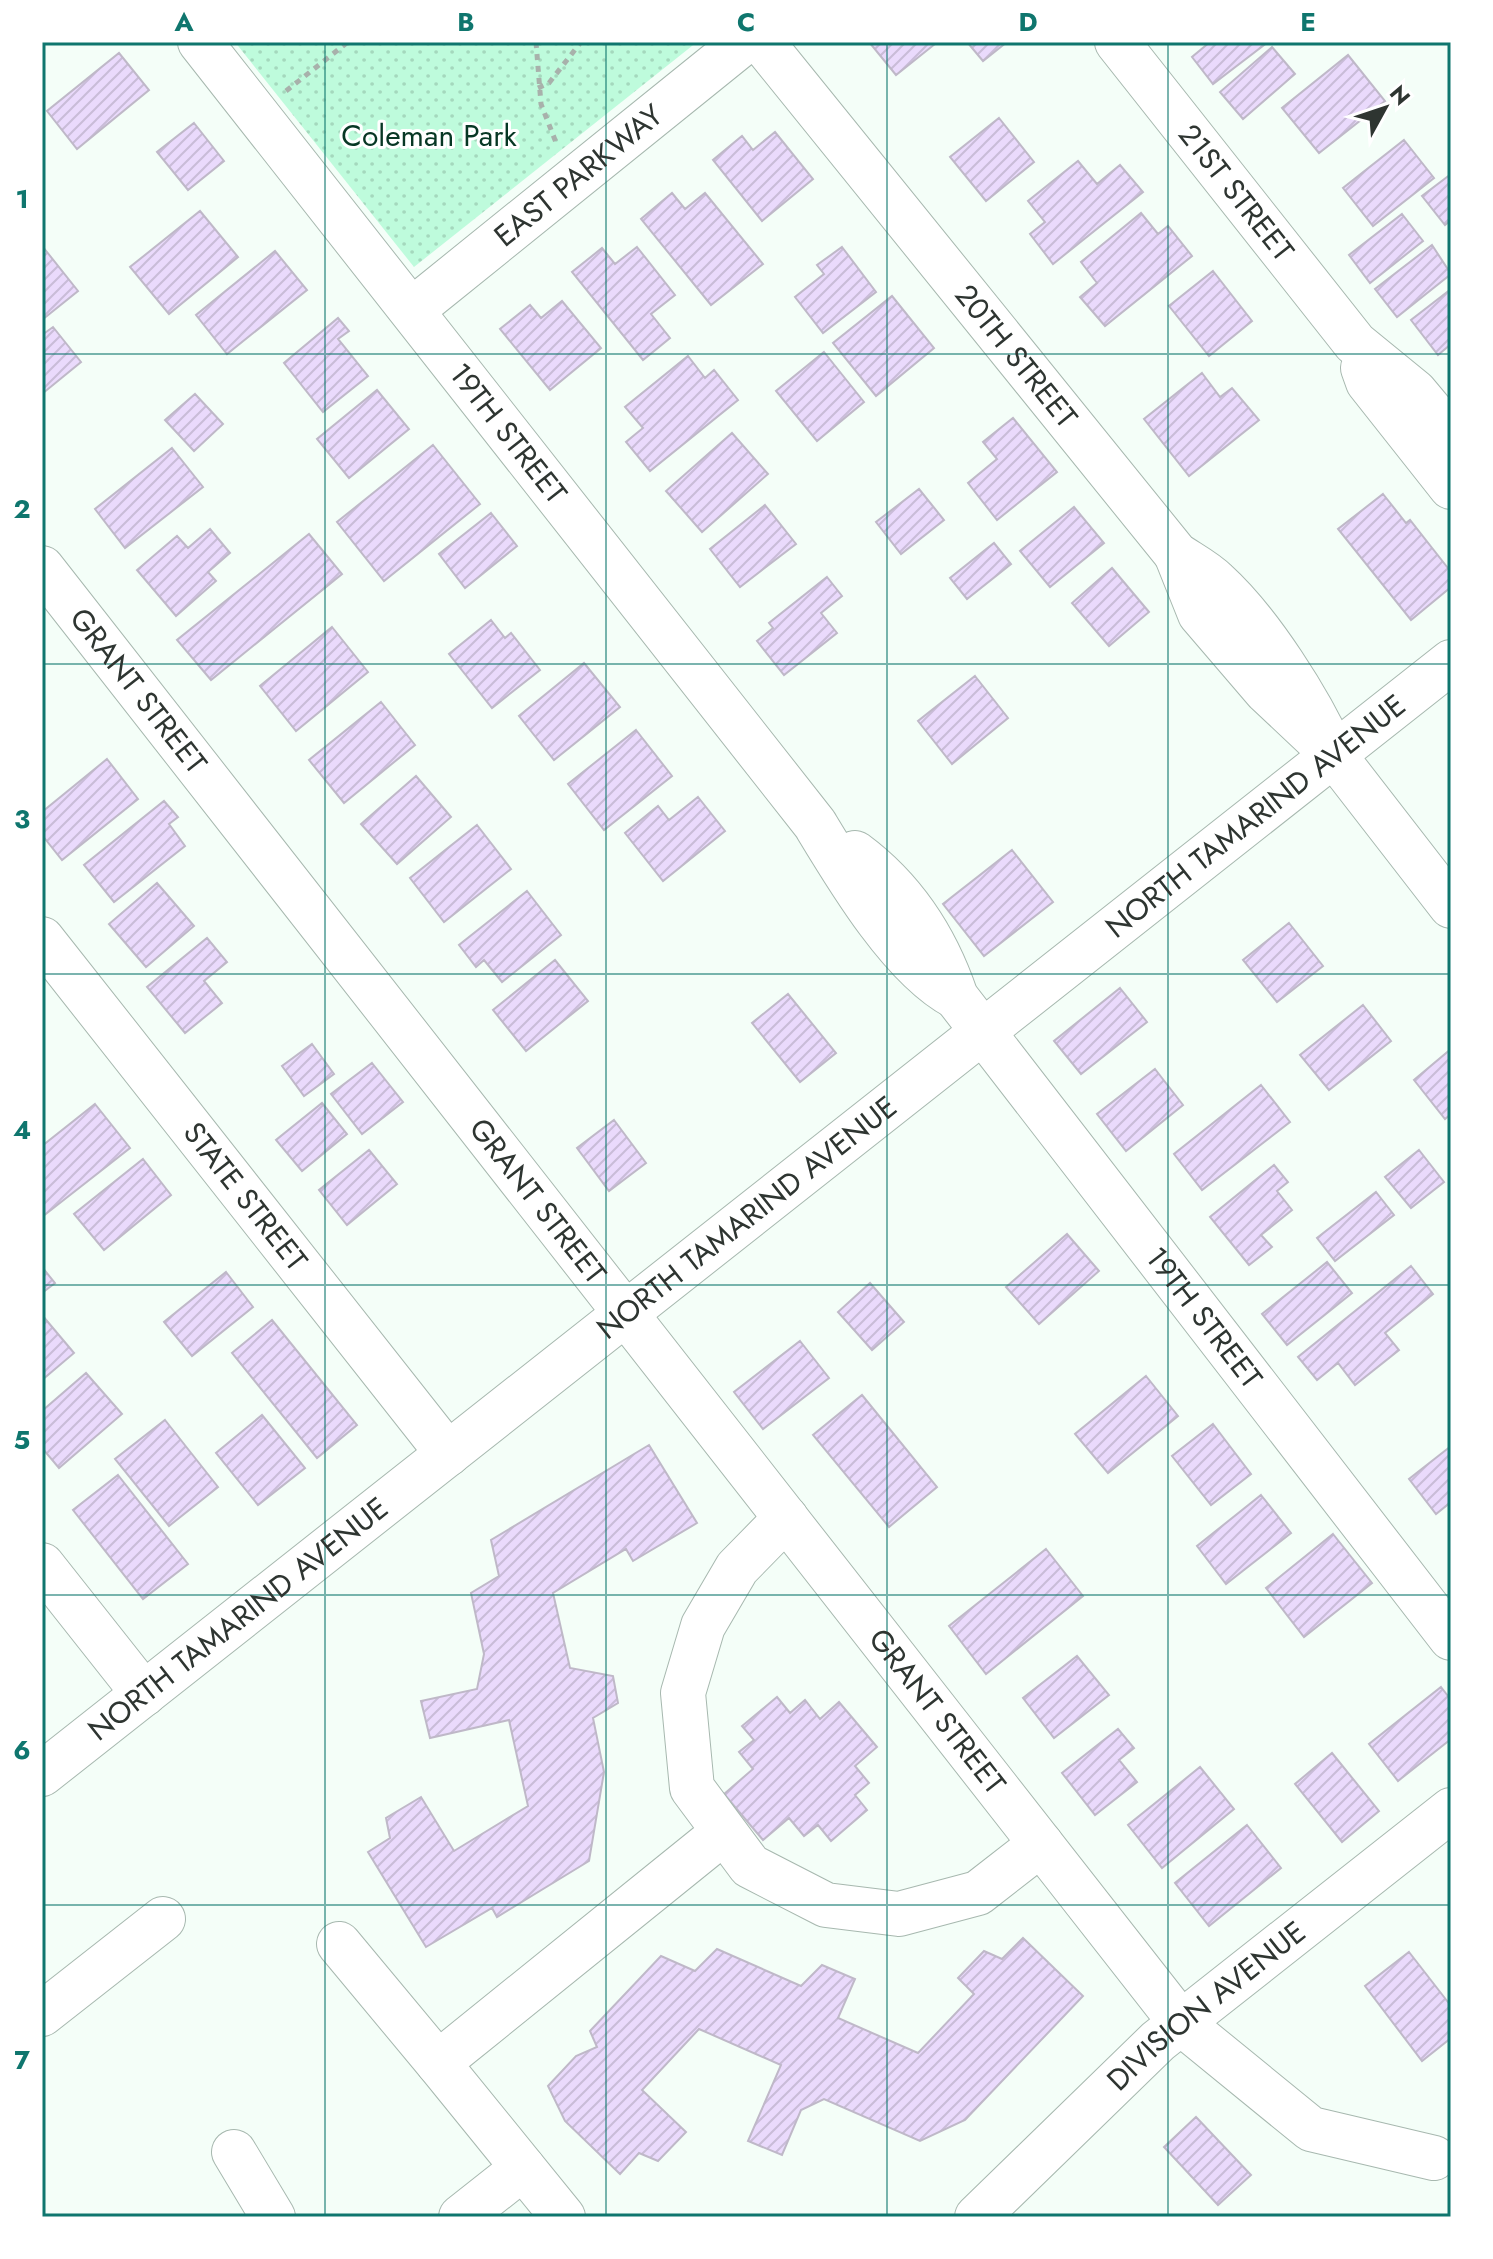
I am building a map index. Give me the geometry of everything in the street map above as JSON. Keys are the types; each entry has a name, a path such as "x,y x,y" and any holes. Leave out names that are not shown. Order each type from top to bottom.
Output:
{"street":[{"name":"19TH STREET","path":"200,42 815,824 868,863 918,914 941,952 956,997 1451,1638"},
{"name":"EAST PARKWAY","path":"412,310 744,42"},
{"name":"20TH STREET","path":"762,42 1176,554 1216,581 1265,640 1320,723 1334,755 1451,906"},
{"name":"20TH STREET","path":"790,42 847,111 856,160"},
{"name":"21ST STREET","path":"1117,42 1355,343 1415,392 1451,435"},
{"name":"21ST STREET","path":"1355,343 1368,382 1451,487"},
{"name":"GRANT STREET","path":"42,568 1181,2023 1311,2129 1434,2158"},
{"name":"NORTH TAMARIND AVENUE","path":"42,1774 1451,662"},
{"name":"STATE STREET","path":"42,939 448,1454"},
{"path":"786,1518 737,1568 703,1626 683,1693 692,1788 750,1866 826,1905 899,1914 978,1893 1041,1844"},
{"path":"42,1565 144,1694"},
{"name":"DIVISION AVENUE","path":"977,2217 1158,2041 1451,1810"},
{"path":"438,2063 724,1832"},
{"path":"42,2014 163,1919"},
{"path":"339,1944 563,2217"},
{"path":"234,2152 273,2217"},
{"path":"461,2217 523,2168"}],"path":[{"path":"280,96 348,42"},
{"path":"536,42 538,88 545,122 558,147"},
{"path":"538,88 549,83 581,42"}],"green space":[{"name":"Coleman Park","path":"235,42 697,42 414,267"}],"building":[{"path":"869,42 933,42 935,44 896,75"},
{"path":"967,42 1007,42 983,61"},
{"path":"1210,42 1268,42 1213,84 1192,57"},
{"path":"1272,47 1295,74 1243,119 1220,92"},
{"path":"119,53 149,90 77,149 47,111"},
{"path":"1348,55 1385,101 1319,153 1282,108"},
{"path":"999,118 1034,162 986,201 950,157"},
{"path":"194,123 224,161 188,190 157,152"},
{"path":"775,132 813,179 762,221 713,160 742,136 753,150"},
{"path":"1404,140 1434,178 1373,226 1343,188"},
{"path":"1078,161 1097,184 1120,165 1143,192 1053,264 1030,234 1045,222 1028,201"},
{"path":"1451,174 1451,220 1445,225 1422,196"},
{"path":"672,193 685,209 705,193 763,264 711,305 641,219"},
{"path":"200,211 238,257 169,314 130,267"},
{"path":"1141,213 1158,234 1168,226 1192,256 1105,326 1080,297 1097,283 1081,262"},
{"path":"1402,214 1423,241 1370,283 1349,255"},
{"path":"1432,245 1451,274 1397,317 1375,289"},
{"path":"637,247 675,295 651,314 670,338 643,360 572,272 602,248 615,264"},
{"path":"842,247 876,292 823,333 795,297 824,274 817,265"},
{"path":"42,248 78,291 42,320"},
{"path":"275,251 307,290 227,354 196,315"},
{"path":"1213,271 1252,321 1209,356 1169,306"},
{"path":"1451,289 1451,344 1438,355 1411,320"},
{"path":"892,296 934,348 876,396 833,343"},
{"path":"562,301 601,348 550,390 500,329 530,305 541,318"},
{"path":"338,318 349,331 338,339 368,376 323,412 284,363"},
{"path":"53,327 81,362 42,394 42,335"},
{"path":"824,352 864,402 817,441 776,391"},
{"path":"688,356 705,378 714,370 738,400 650,471 626,442 643,428 625,407"},
{"path":"1202,373 1220,397 1232,388 1259,420 1189,476 1144,419"},
{"path":"377,390 409,429 349,478 317,439"},
{"path":"195,394 223,424 194,451 165,420"},
{"path":"1013,418 1057,472 997,520 968,483 997,459 983,442"},
{"path":"732,433 768,474 702,532 666,491"},
{"path":"433,445 480,504 384,581 337,522"},
{"path":"172,448 203,487 125,548 95,509"},
{"path":"919,489 944,520 901,554 876,522"},
{"path":"1383,494 1406,523 1410,520 1451,572 1451,587 1411,620 1338,529"},
{"path":"765,505 796,544 740,587 710,549"},
{"path":"1074,507 1104,543 1050,587 1020,551"},
{"path":"491,513 517,546 465,588 439,554"},
{"path":"210,529 230,553 208,572 216,581 176,616 137,570 177,536 188,548"},
{"path":"309,534 342,574 211,680 177,640"},
{"path":"994,543 1011,564 967,599 950,578"},
{"path":"1112,568 1149,612 1109,646 1072,603"},
{"path":"827,577 842,596 821,613 837,633 784,675 757,641 773,628 769,623"},
{"path":"491,620 505,638 511,633 540,670 492,708 449,654"},
{"path":"332,627 368,672 296,731 260,686"},
{"path":"584,663 620,707 554,760 519,716"},
{"path":"975,676 1008,718 952,764 918,721"},
{"path":"381,702 415,745 344,803 309,760"},
{"path":"636,730 672,776 604,830 568,784"},
{"path":"107,759 138,799 62,860 42,835 42,812"},
{"path":"416,776 451,817 397,864 361,824"},
{"path":"698,797 725,831 663,881 625,833 658,806 669,820"},
{"path":"164,801 178,817 169,824 185,846 114,902 84,865"},
{"path":"477,825 511,869 444,922 410,878"},
{"path":"1012,850 1053,902 984,956 943,904"},
{"path":"157,883 194,926 146,967 109,924"},
{"path":"527,891 561,935 502,982 484,960 476,967 459,945"},
{"path":"1289,923 1323,966 1277,1002 1243,960"},
{"path":"207,938 227,962 204,981 222,1003 185,1033 147,987"},
{"path":"555,960 588,1001 526,1051 493,1010"},
{"path":"1120,988 1147,1022 1081,1074 1054,1041"},
{"path":"788,994 836,1053 800,1082 752,1023"},
{"path":"1363,1005 1391,1041 1329,1090 1300,1055"},
{"path":"312,1044 334,1074 304,1096 282,1066"},
{"path":"1451,1049 1451,1114 1445,1119 1414,1080"},
{"path":"372,1063 403,1102 362,1134 331,1094"},
{"path":"1155,1069 1183,1105 1126,1151 1097,1114"},
{"path":"1261,1085 1290,1122 1202,1190 1174,1154"},
{"path":"322,1103 347,1134 302,1171 276,1140"},
{"path":"95,1104 130,1148 42,1217 42,1146"},
{"path":"614,1120 646,1163 609,1191 577,1148"},
{"path":"369,1150 397,1184 347,1225 319,1190"},
{"path":"1419,1150 1444,1182 1411,1208 1385,1177"},
{"path":"143,1159 171,1195 104,1250 74,1214"},
{"path":"1274,1165 1288,1182 1277,1191 1292,1210 1261,1235 1272,1247 1249,1265 1210,1217"},
{"path":"1376,1192 1394,1215 1335,1261 1317,1238"},
{"path":"1067,1234 1099,1271 1039,1324 1006,1287"},
{"path":"1327,1262 1352,1293 1287,1345 1262,1314"},
{"path":"1411,1266 1433,1294 1385,1333 1399,1350 1355,1385 1338,1363 1317,1380 1298,1357"},
{"path":"42,1267 55,1283 42,1293"},
{"path":"226,1272 253,1307 192,1356 164,1322"},
{"path":"870,1283 904,1322 872,1350 838,1312"},
{"path":"42,1315 74,1353 42,1380"},
{"path":"272,1320 357,1425 317,1458 232,1353"},
{"path":"800,1341 829,1378 763,1429 734,1392"},
{"path":"86,1373 122,1414 59,1468 42,1448 42,1411"},
{"path":"1146,1376 1178,1416 1108,1473 1075,1434"},
{"path":"862,1395 937,1487 889,1527 813,1435"},
{"path":"262,1415 305,1468 258,1505 216,1453"},
{"path":"165,1420 218,1487 169,1526 115,1459"},
{"path":"1213,1424 1251,1474 1211,1505 1172,1456"},
{"path":"649,1445 697,1523 633,1561 626,1549 553,1593 570,1668 613,1676 618,1703 593,1718 604,1772 589,1861 497,1917 492,1908 426,1947 368,1852 390,1838 386,1818 421,1797 454,1851 528,1806 509,1720 430,1738 421,1701 477,1689 484,1654 471,1593 499,1576 491,1540"},
{"path":"1451,1446 1451,1502 1436,1514 1409,1479"},
{"path":"118,1475 188,1564 143,1599 73,1510"},
{"path":"1261,1495 1291,1533 1226,1584 1197,1546"},
{"path":"1333,1534 1372,1583 1304,1637 1266,1588"},
{"path":"1046,1549 1083,1596 986,1674 949,1626"},
{"path":"1077,1656 1109,1695 1054,1738 1023,1698"},
{"path":"1441,1687 1451,1700 1451,1739 1398,1781 1369,1744"},
{"path":"777,1697 790,1713 805,1700 820,1719 839,1702 877,1747 855,1766 869,1783 855,1795 867,1810 831,1841 818,1825 804,1836 789,1818 763,1840 724,1794 753,1769 739,1752 754,1740 742,1726"},
{"path":"1118,1729 1134,1748 1119,1760 1137,1782 1095,1815 1062,1773"},
{"path":"1332,1753 1379,1811 1342,1842 1295,1784"},
{"path":"1200,1767 1234,1809 1162,1868 1128,1825"},
{"path":"1247,1825 1281,1868 1209,1926 1175,1883"},
{"path":"1023,1938 1083,1996 965,2120 920,2141 824,2099 801,2110 782,2155 748,2141 781,2065 699,2029 642,2090 686,2132 658,2161 639,2153 620,2174 565,2121 548,2086 576,2056 597,2047 590,2031 661,1956 695,1971 717,1949 801,1986 822,1965 855,1979 838,2018 918,2053 974,1994 958,1978 984,1951 1002,1959"},
{"path":"1409,1952 1451,2006 1451,2038 1422,2061 1365,1986"},
{"path":"1196,2117 1251,2175 1218,2205 1164,2147"}]}
